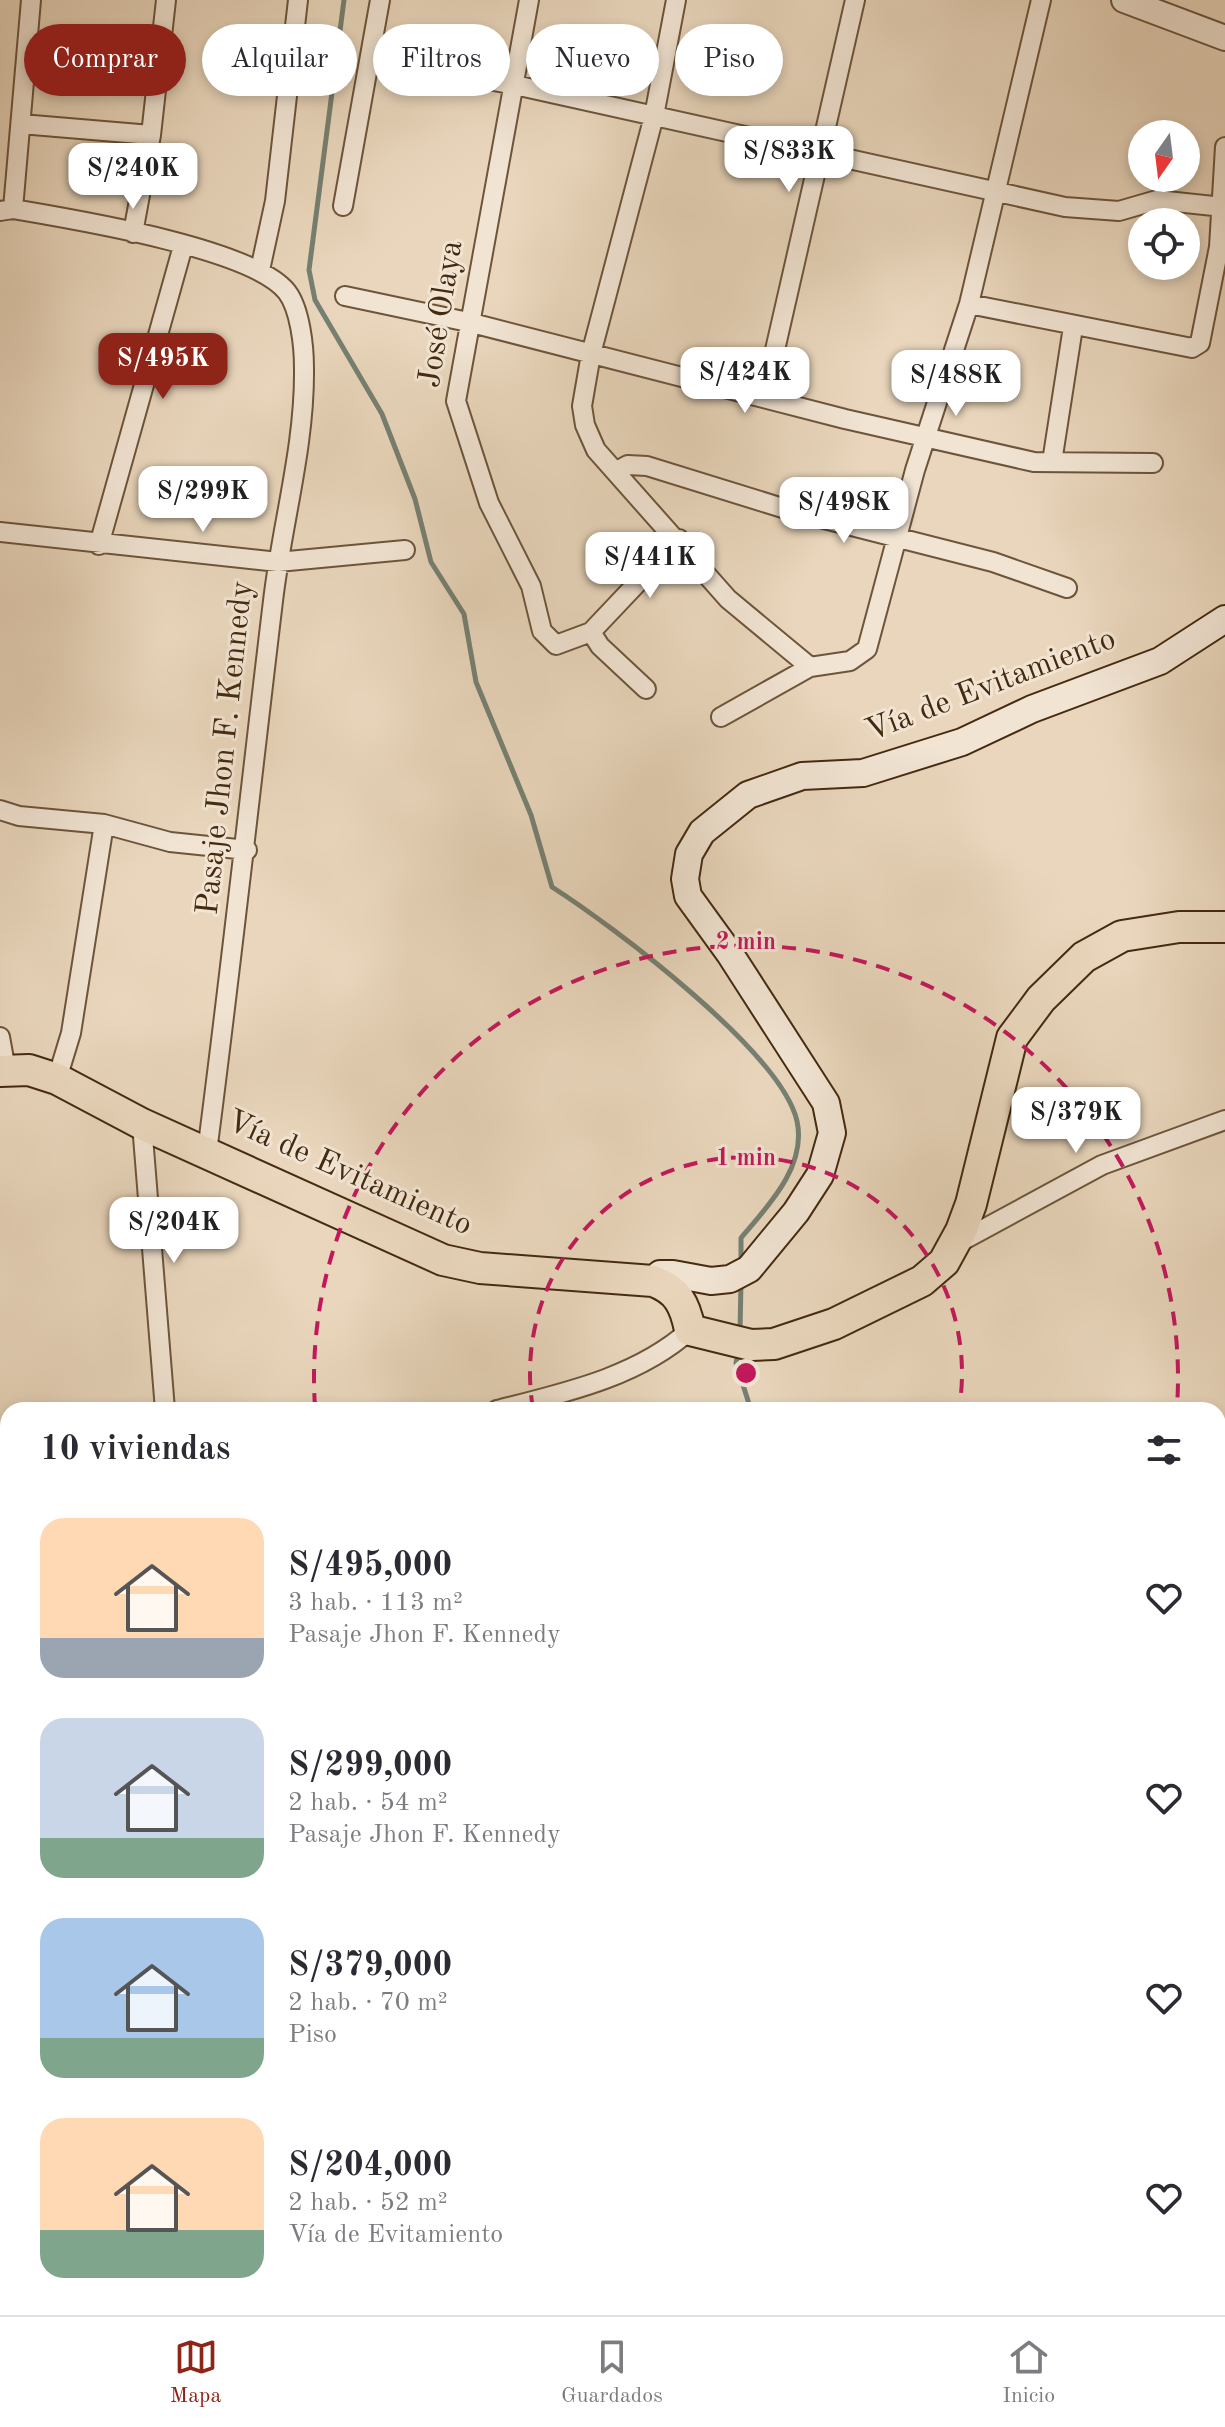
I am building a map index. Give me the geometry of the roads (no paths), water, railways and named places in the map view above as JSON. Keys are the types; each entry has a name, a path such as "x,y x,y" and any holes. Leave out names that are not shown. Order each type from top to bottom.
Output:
{"main road":[{"name":"Vía de Evitamiento","path":"3,1071 29,1070 57,1079 142,1124 443,1260 480,1268 653,1281 660,1274 711,1281 740,1274 796,1212 820,1175 832,1133 831,1115 730,954 688,896 685,879 689,854 702,832 748,795 802,776 863,773 962,742 1032,709 1160,661 1225,619"},
{"path":"653,1281 668,1286 678,1296 684,1305 690,1330 738,1341 793,1338 875,1305 922,1281 944,1262 954,1246 971,1204 1009,1047 1023,1021 1041,999 1084,957 1122,936 1179,927 1225,927"}],"street":[{"path":"31,0 21,124 6,210 133,233 260,270 275,201 298,0"},
{"path":"133,233 151,135 166,0"},
{"path":"343,206 380,0"},
{"name":"José Olaya","path":"529,0 456,401 489,503 531,586 542,631 556,645 591,632"},
{"path":"676,0 654,116 591,354 582,406 585,425 596,450 679,539 728,599 810,667"},
{"path":"764,398 855,0"},
{"path":"721,717 810,667 850,661 867,649 895,538 969,304 1041,0"},
{"path":"1124,0 1225,38"},
{"path":"370,57 515,85 997,194 1093,211 1119,211 1157,200 1223,207"},
{"path":"21,124 151,135"},
{"path":"969,304 1180,349 1192,348 1200,343 1219,247 1225,147"},
{"path":"99,545 183,246"},
{"name":"Pasaje Jhon F. Kennedy","path":"207,1152 247,850 278,562 297,469 304,367 298,324 287,292 260,270"},
{"path":"345,296 468,322 1005,456 1052,462 1153,463"},
{"path":"1052,462 1073,327"},
{"path":"617,471 628,465 647,466 895,538 993,562 1067,588"},
{"path":"0,532 278,562 405,550"},
{"path":"646,689 600,646 591,632 679,539"},
{"path":"0,810 19,816 104,824 170,842 247,850"},
{"path":"57,1079 71,1033 104,824"},
{"path":"0,1037 3,1071"},
{"path":"954,1246 1102,1165 1225,1120"},
{"path":"142,1124 164,1402"},
{"path":"526,1402 583,1386 657,1357 690,1330"}],"waterway":[{"path":"344,0 309,270 315,300 382,414 415,499 431,562 464,614 476,682 531,815 552,887 652,960 729,1027 761,1061 784,1093 797,1121 799,1138 791,1170 773,1199 741,1238 741,1264"},
{"path":"740,1331 741,1282"},
{"path":"738,1353 736,1363 748,1402"}]}
